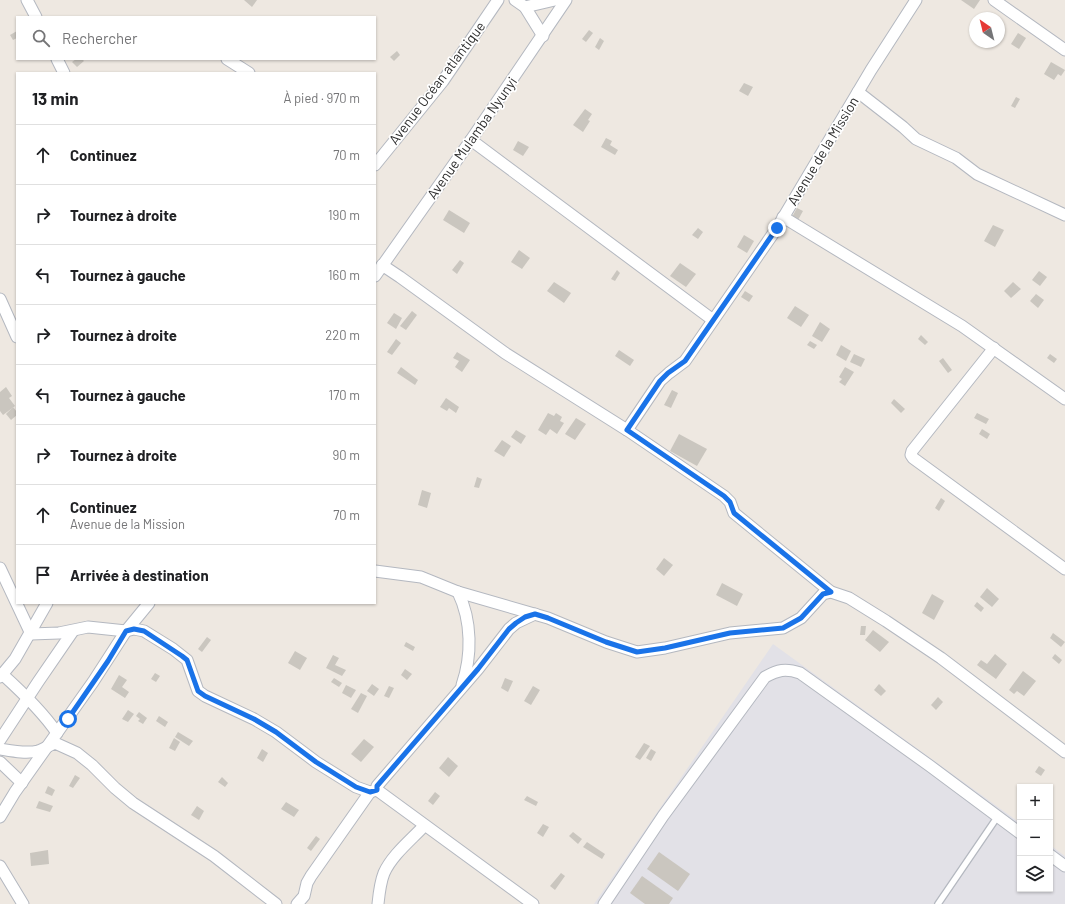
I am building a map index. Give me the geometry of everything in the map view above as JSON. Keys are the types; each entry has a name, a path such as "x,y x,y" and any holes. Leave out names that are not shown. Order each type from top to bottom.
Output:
{"street":[{"path":"27,0 35,16"},
{"name":"Avenue Océan atlantique","path":"376,163 443,81 498,0"},
{"path":"515,0 525,7 543,36"},
{"path":"525,7 555,0"},
{"name":"Avenue Mulamba Nyunyi","path":"376,274 471,140 566,0"},
{"name":"Avenue de la Mission","path":"627,430 660,381 668,373 685,361 783,217 858,92 916,0"},
{"path":"994,0 1065,50"},
{"path":"58,60 64,72"},
{"path":"229,60 247,72"},
{"path":"858,92 916,139 956,158 977,174 1064,211"},
{"path":"471,140 713,320"},
{"path":"783,217 962,326 1065,399"},
{"path":"382,265 400,276 505,353 627,430 724,496 730,502 734,513 831,592 849,598 941,658 1065,752"},
{"path":"0,299 16,335"},
{"path":"994,348 911,454 913,458 1065,569"},
{"path":"0,568 16,602"},
{"path":"376,571 421,577 458,592 548,618 606,642 637,652 665,648 730,633 783,628 801,618 823,594 831,592"},
{"path":"458,592 464,603 468,618 469,641 465,676 461,688"},
{"path":"17,604 31,634"},
{"path":"47,604 16,658 1,676 28,698 57,733"},
{"path":"0,817 14,792 22,783 104,667 126,631 148,604"},
{"path":"297,904 304,896 307,883 311,876 377,786 478,669 509,629 516,623 535,614"},
{"path":"31,634 59,633 88,627 126,631 134,629 144,631 173,649 187,660 198,691 205,696 254,719 276,732 356,787 374,791 533,904"},
{"path":"0,740 73,631"},
{"path":"604,904 663,816 765,677 773,672 781,670 789,669 800,673 1017,831"},
{"path":"0,749 14,752 29,752 38,751 55,743 77,753 133,803 214,856 276,904"},
{"path":"0,762 22,783"},
{"path":"378,904 384,873 400,852 424,826"},
{"path":"1051,856 1065,866"},
{"path":"0,866 23,904"}],"lane":[{"path":"938,904 998,816"}],"shaded area":[{"path":"773,644 1017,821 1017,892 1053,892 1053,847 1065,856 1065,904 594,904"}],"building":[{"path":"244,0 257,0 252,7"},
{"path":"961,0 980,0 974,9"},
{"path":"589,30 593,33 586,42 582,39"},
{"path":"16,32 16,38 13,40 10,35"},
{"path":"1018,33 1026,38 1019,49 1011,44"},
{"path":"600,38 604,41 599,50 595,47"},
{"path":"397,51 400,55 394,61 390,57"},
{"path":"75,60 84,61 77,67 72,62"},
{"path":"1051,62 1065,70 1061,76 1058,74 1054,80 1044,74"},
{"path":"744,83 753,87 748,96 739,91"},
{"path":"1016,97 1020,99 1015,108 1011,106"},
{"path":"585,109 592,114 588,120 590,121 583,132 573,125"},
{"path":"606,138 612,141 610,145 618,150 615,155 601,147"},
{"path":"518,141 529,147 523,156 513,150"},
{"path":"797,208 803,211 798,220 792,217"},
{"path":"449,210 470,223 464,233 443,220"},
{"path":"993,225 1004,230 995,247 984,241"},
{"path":"698,228 703,232 698,239 692,235"},
{"path":"744,235 754,241 747,253 737,247"},
{"path":"519,250 530,258 522,269 511,262"},
{"path":"460,260 464,263 457,274 452,270"},
{"path":"680,263 696,274 686,287 670,276"},
{"path":"617,270 620,273 615,281 611,279"},
{"path":"1039,271 1047,277 1040,286 1032,280"},
{"path":"554,282 571,293 564,303 547,291"},
{"path":"1013,282 1021,289 1011,298 1004,291"},
{"path":"745,291 753,296 749,302 741,297"},
{"path":"1036,294 1044,300 1038,308 1030,301"},
{"path":"795,306 809,315 801,327 787,318"},
{"path":"412,311 417,315 406,330 400,326"},
{"path":"394,313 402,318 396,329 387,323"},
{"path":"820,322 830,329 822,342 812,336"},
{"path":"921,335 928,342 925,345 918,339"},
{"path":"396,339 401,343 392,355 387,352"},
{"path":"810,341 817,345 814,349 807,345"},
{"path":"841,345 851,351 846,361 836,355"},
{"path":"619,350 634,360 630,366 615,356"},
{"path":"457,352 470,360 462,372 455,367 459,361 453,358"},
{"path":"854,354 865,359 861,367 850,362"},
{"path":"1050,354 1057,359 1054,363 1047,358"},
{"path":"943,358 952,370 948,373 939,361"},
{"path":"401,367 418,380 415,385 397,373"},
{"path":"845,367 854,372 845,386 839,382 842,379 839,377"},
{"path":"6,387 12,396 9,398 15,406 3,415 0,411 0,392"},
{"path":"672,390 678,393 671,408 664,405"},
{"path":"446,398 459,407 456,413 449,408 447,411 440,407"},
{"path":"894,399 905,409 901,413 891,403"},
{"path":"13,407 16,411 16,416 11,420 6,414"},
{"path":"548,413 554,416 556,413 562,417 560,421 564,423 557,434 550,429 546,435 538,430"},
{"path":"977,413 989,419 986,424 974,418"},
{"path":"576,418 586,424 575,440 565,434"},
{"path":"982,429 990,434 987,439 979,434"},
{"path":"516,430 526,436 521,444 511,437"},
{"path":"679,434 707,449 697,466 670,451"},
{"path":"502,440 511,446 504,457 494,451"},
{"path":"477,477 482,479 479,488 474,487"},
{"path":"422,490 431,493 427,508 418,505"},
{"path":"941,498 945,501 939,511 935,508"},
{"path":"664,558 673,565 664,576 656,569"},
{"path":"722,583 743,594 737,606 716,595"},
{"path":"987,588 999,599 992,607 980,597"},
{"path":"932,594 944,601 934,620 922,613"},
{"path":"977,602 984,608 981,612 974,606"},
{"path":"861,626 866,626 865,635 860,635"},
{"path":"873,630 889,642 880,652 865,640"},
{"path":"1053,633 1065,642 1061,647 1050,638"},
{"path":"207,637 211,640 202,652 198,649"},
{"path":"406,642 415,647 413,651 404,646"},
{"path":"295,651 307,658 300,670 288,663"},
{"path":"995,654 1007,664 996,679 977,665 981,660 987,664"},
{"path":"1055,654 1062,660 1059,664 1052,658"},
{"path":"333,655 339,658 335,665 346,670 342,676 326,668"},
{"path":"405,669 412,674 407,680 401,675"},
{"path":"1023,671 1036,681 1024,696 1017,691 1014,694 1009,690"},
{"path":"155,673 160,676 156,682 151,679"},
{"path":"119,675 127,680 122,687 129,692 125,698 111,689"},
{"path":"334,678 342,683 339,687 331,682"},
{"path":"505,678 513,681 508,692 501,688"},
{"path":"372,684 379,689 374,696 367,691"},
{"path":"879,684 886,691 881,696 874,690"},
{"path":"346,685 356,690 351,698 342,693"},
{"path":"389,686 394,688 389,698 384,696"},
{"path":"533,686 540,690 531,705 524,701"},
{"path":"361,693 367,696 358,713 351,709"},
{"path":"938,697 943,702 936,710 931,705"},
{"path":"128,710 134,714 128,722 122,719"},
{"path":"139,712 147,718 143,724 138,721 140,719 136,716"},
{"path":"159,716 168,722 165,727 156,721"},
{"path":"178,732 193,741 189,746 175,737"},
{"path":"174,738 180,742 175,751 169,748"},
{"path":"364,739 374,747 361,762 351,754"},
{"path":"644,743 650,746 640,760 635,757"},
{"path":"262,749 268,753 263,762 257,758"},
{"path":"651,749 656,752 651,761 646,758"},
{"path":"448,757 458,766 449,777 439,768"},
{"path":"1039,766 1045,770 1041,776 1035,772"},
{"path":"75,775 80,778 73,788 69,786"},
{"path":"222,777 228,783 225,787 218,782"},
{"path":"48,786 55,790 52,796 45,793"},
{"path":"435,792 440,796 433,805 428,801"},
{"path":"527,796 538,802 536,806 524,800"},
{"path":"39,801 53,806 50,812 36,808"},
{"path":"286,802 299,810 294,817 281,809"},
{"path":"197,806 204,811 199,820 191,815"},
{"path":"543,824 549,827 543,837 537,833"},
{"path":"573,832 582,839 578,844 569,836"},
{"path":"316,836 320,839 311,851 307,848"},
{"path":"587,842 605,854 602,859 583,847"},
{"path":"48,850 49,864 31,866 30,853"},
{"path":"659,852 690,874 678,891 647,869"},
{"path":"561,873 565,876 555,890 550,886"},
{"path":"642,876 673,898 669,904 645,904 630,893"}],"route":[{"path":"68,719 108,661 126,631 134,629 144,631 173,649 187,660 198,691 205,696 254,719 276,732 316,762 356,787 370,792 377,790 377,786 478,669 509,629 525,617 535,614 548,618 606,642 637,652 665,648 730,633 783,628 801,618 823,594 831,592 734,513 730,502 724,496 627,430 660,381 668,373 685,361 777,228"}]}
